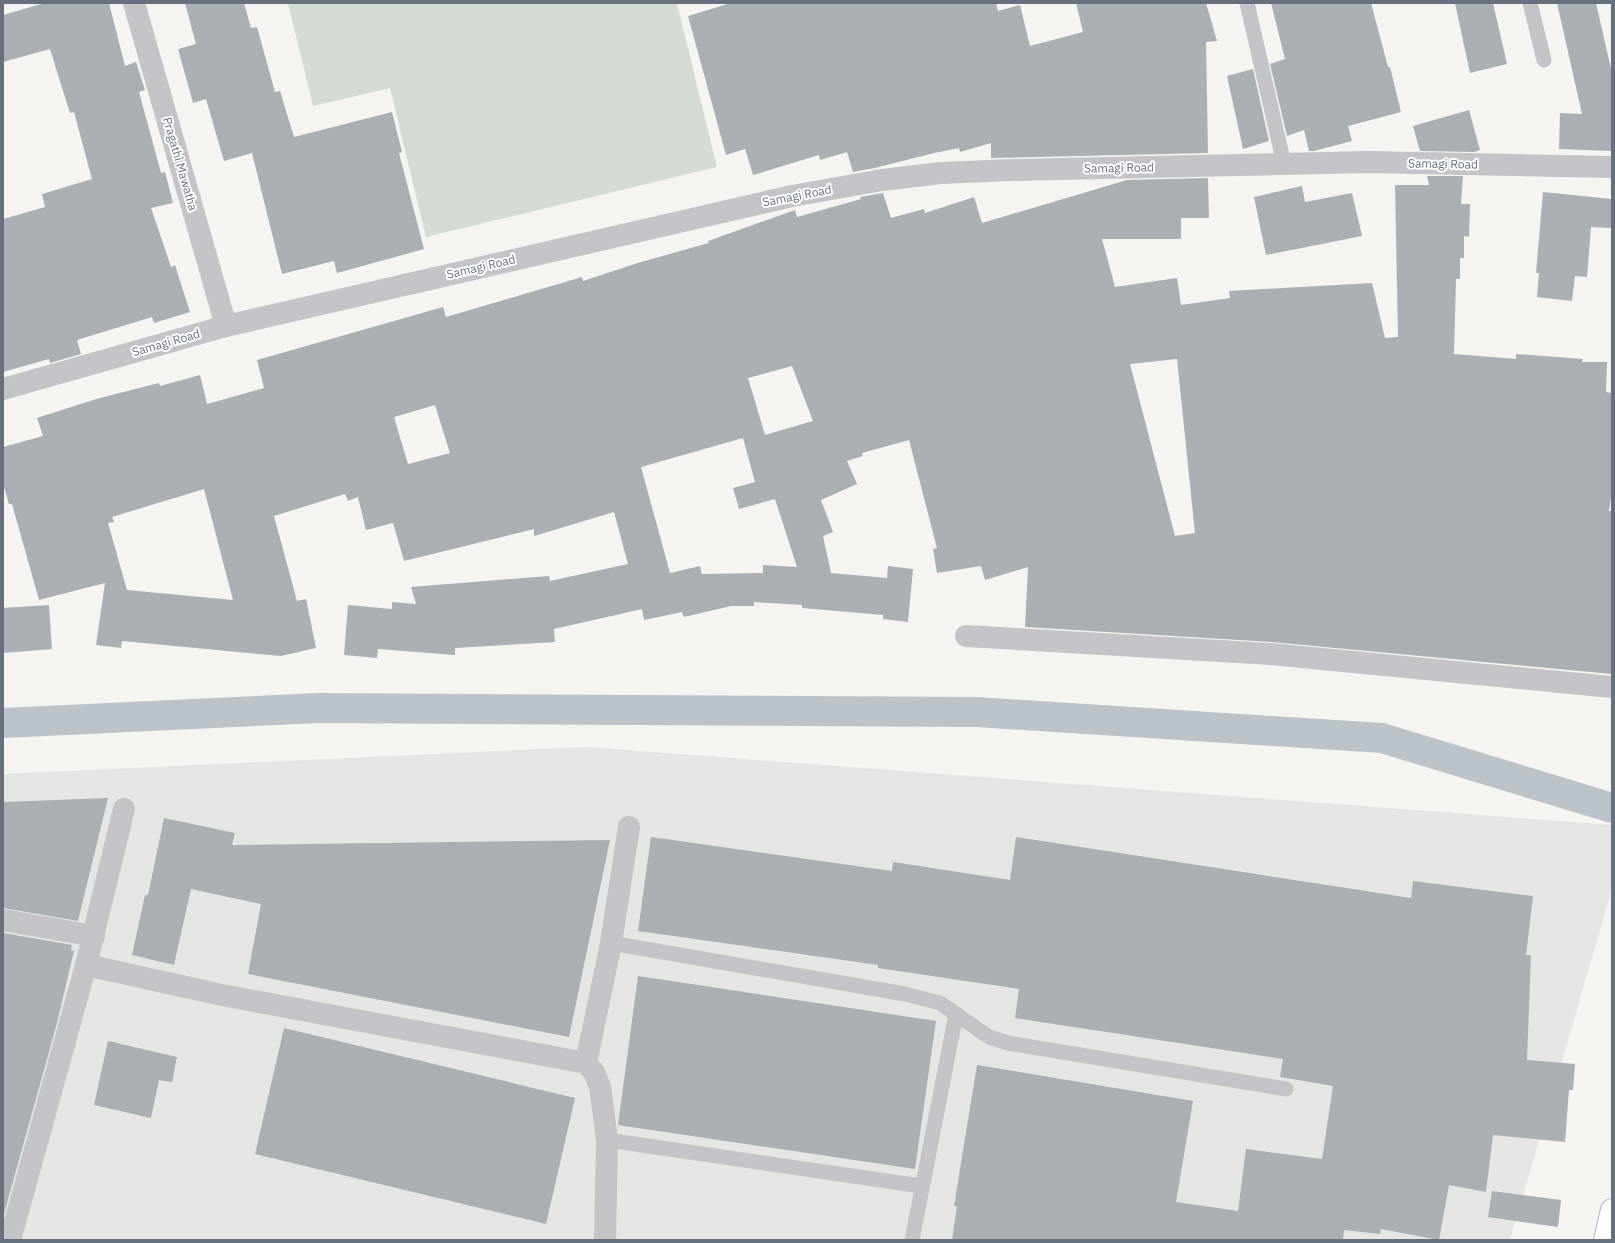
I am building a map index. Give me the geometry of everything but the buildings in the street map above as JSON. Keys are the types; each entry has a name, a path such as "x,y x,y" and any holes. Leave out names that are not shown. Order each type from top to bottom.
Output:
{"main road":[{"path":"1605,1240 1612,1210"}],"street":[{"name":"Pragathi Mawatha","path":"134,3 226,326"},
{"name":"Samagi Road","path":"3,389 226,326 792,196 882,180 941,173 1012,170 1369,162 1612,167"},
{"path":"966,636 1271,654 1612,687"},
{"path":"10,1240 94,936 124,809"},
{"path":"586,1063 611,943 629,827"},
{"path":"3,920 94,936"},
{"path":"86,965 222,995 586,1063 594,1072 600,1087 608,1140 605,1240"}],"lane":[{"path":"1246,3 1284,164"},
{"path":"1530,3 1544,60"},
{"path":"611,943 905,994 940,1003 989,1037 1008,1043 1286,1089"},
{"path":"912,1240 956,1014"},
{"path":"608,1140 922,1186"}],"shaded area":[{"path":"288,3 677,3 717,167 426,237 390,88 313,106"},
{"path":"586,747 1612,825 1612,889 1510,1240 3,1240 3,774"}],"waterway":[{"path":"3,723 319,708 976,712 1382,738 1612,808"}]}
